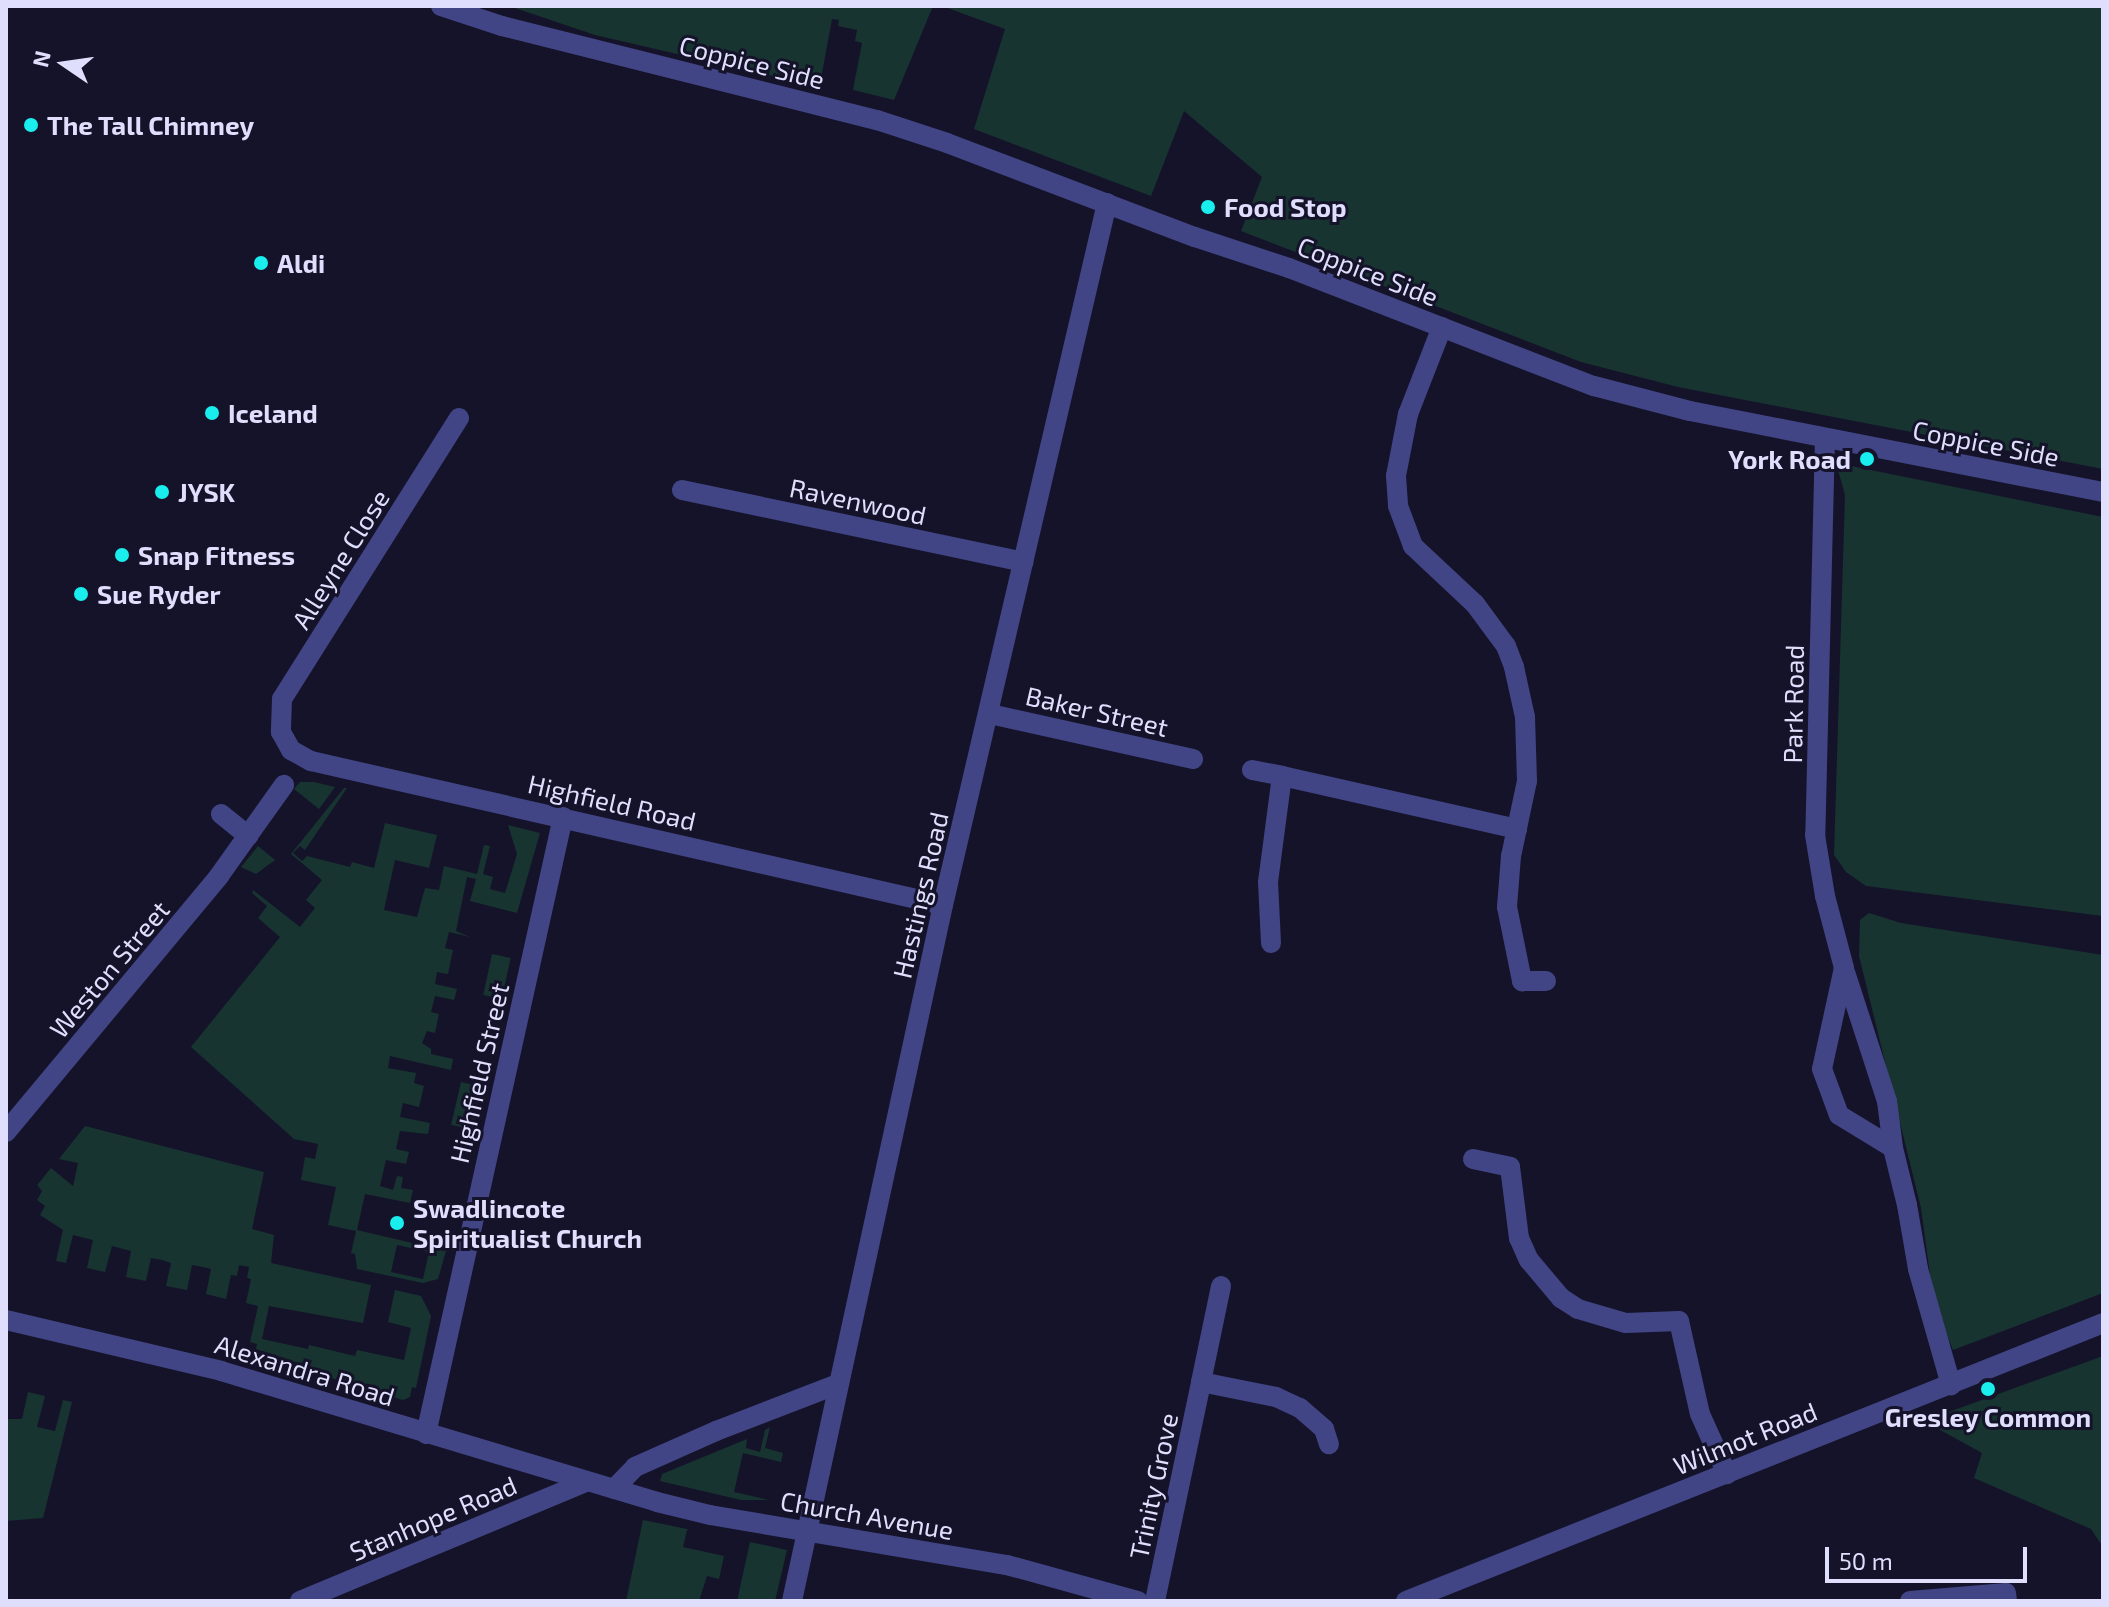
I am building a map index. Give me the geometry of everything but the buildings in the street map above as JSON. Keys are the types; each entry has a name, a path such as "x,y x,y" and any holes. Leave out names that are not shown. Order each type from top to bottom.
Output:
{"street":[{"name":"Coppice Side","path":"441,6 502,26 877,120 957,146 1594,386 1690,411 2103,492"},
{"name":"Hastings Road","path":"792,1601 943,905 1107,203"},
{"path":"1442,327 1408,414 1396,476 1398,506 1413,546 1475,604 1506,646 1514,667 1525,717 1527,781 1507,907 1522,981 1546,981"},
{"name":"Alleyne Close","path":"281,732 282,699 459,418"},
{"name":"Park Road","path":"1825,438 1815,835 1825,896 1844,968 1887,1101 1893,1148 1918,1269 1951,1385"},
{"name":"Ravenwood","path":"682,490 1024,562"},
{"name":"Baker Street","path":"990,714 1193,759"},
{"name":"Highfield Road","path":"281,732 291,750 311,761 943,905"},
{"path":"1252,770 1517,829"},
{"path":"1271,943 1268,882 1282,776"},
{"name":"Weston Street","path":"6,1132 219,876 284,785"},
{"path":"221,814 248,836"},
{"name":"Highfield Street","path":"426,1434 563,817"},
{"name":"Park Road","path":"1844,968 1822,1069 1839,1115 1893,1148"},
{"path":"1473,1159 1510,1167 1519,1238 1529,1260 1561,1298 1578,1309 1626,1323 1679,1321 1700,1414 1727,1474"},
{"name":"Trinity Grove","path":"1155,1601 1221,1286"},
{"name":"Alexandra Road","path":"6,1320 221,1371 586,1482"},
{"name":"Wilmot Road","path":"1406,1601 2103,1323"},
{"name":"Trinity Grove","path":"1201,1382 1276,1397 1300,1408 1324,1429 1329,1444"},
{"path":"614,1489 635,1467 716,1431 838,1384"},
{"name":"Church Avenue","path":"586,1482 710,1515 1007,1565 1138,1601"},
{"name":"Stanhope Road","path":"300,1601 586,1482"},
{"path":"1910,1601 2006,1593 2007,1601"}],"green space":[{"path":"509,6 933,6 894,100 853,90 862,43 855,41 857,30 838,26 839,20 832,19 820,84 808,84 595,35"},
{"path":"942,6 2103,6 2103,469 1678,387 1581,362 1241,231 1262,177 1184,111 1151,196 974,129 1005,29"},
{"path":"1836,463 2103,517 2103,916 1866,886 1846,872 1834,855 1845,495"},
{"path":"300,782 335,787 319,809 294,789"},
{"path":"347,788 305,850 300,846 293,853 302,861 307,856 350,867 352,862 374,868 385,823 437,835 429,868 395,860 384,910 417,917 425,888 439,890 444,866 477,874 484,845 490,846 483,874 493,877 490,889 505,893 517,854 508,825 540,833 517,913 470,901 476,879 467,877 456,931 470,937 449,932 445,948 453,950 448,974 437,972 435,984 457,989 454,1000 435,996 431,1012 439,1014 435,1033 427,1031 422,1043 431,1049 431,1054 453,1059 451,1070 390,1056 388,1068 416,1073 414,1083 424,1086 419,1107 403,1103 400,1117 430,1123 428,1134 400,1131 396,1149 409,1152 406,1164 386,1160 380,1186 393,1190 397,1176 403,1177 401,1188 413,1190 410,1203 365,1194 357,1230 446,1251 438,1279 423,1283 357,1269 355,1254 351,1253 356,1231 328,1225 336,1187 301,1180 305,1157 315,1159 318,1144 294,1139 191,1047 280,937 258,918 267,906 252,893 253,890 300,927 315,908 306,900 322,880 291,854","holes":["397,1245 429,1252 423,1279 391,1272"]},
{"path":"258,846 275,860 256,874 241,867"},
{"path":"1869,913 1901,923 2103,955 2103,1293 1953,1350 1934,1304 1921,1208 1859,956 1860,920"},
{"path":"492,954 511,958 502,999 483,995"},
{"path":"461,1082 482,1087 473,1130 451,1125"},
{"path":"85,1126 264,1172 252,1229 274,1235 271,1263 371,1285 363,1323 269,1306 262,1339 308,1349 309,1345 355,1356 357,1350 404,1360 411,1328 388,1322 395,1290 421,1296 431,1316 416,1388 412,1387 410,1397 403,1400 312,1372 308,1366 256,1349 257,1344 250,1342 258,1306 246,1303 251,1279 247,1278 249,1267 239,1265 237,1276 231,1275 226,1299 206,1294 211,1269 203,1267 192,1265 187,1290 166,1286 171,1263 162,1260 151,1258 146,1281 126,1277 131,1251 112,1246 105,1272 87,1268 93,1240 73,1235 66,1263 56,1261 63,1230 40,1215 45,1206 37,1200 42,1191 37,1185 51,1168 73,1186 78,1163 59,1159"},
{"path":"2103,1356 2103,1547 2091,1529 1974,1478 1982,1453 1924,1421"},
{"path":"28,1392 45,1396 37,1427 55,1431 63,1400 72,1402 43,1518 6,1521 6,1419 22,1419"},
{"path":"770,1427 765,1448 783,1453 781,1462 743,1453 734,1492 769,1500 741,1500 660,1481 662,1474 747,1439 746,1448 760,1452 765,1430"},
{"path":"643,1520 687,1529 690,1531 687,1530 683,1547 724,1556 719,1579 707,1576 699,1601 626,1601"},
{"path":"750,1542 787,1550 775,1601 737,1601"}],"place":[{"name":"The Tall Chimney","path":"31,125"},
{"name":"Food Stop","path":"1208,207"},
{"name":"Aldi","path":"261,263"},
{"name":"Iceland","path":"212,413"},
{"name":"York Road","path":"1867,459"},
{"name":"JYSK","path":"162,492"},
{"name":"Snap Fitness","path":"122,555"},
{"name":"Sue Ryder","path":"81,594"},
{"name":"Swadlincote Spiritualist Church","path":"397,1223"},
{"name":"Gresley Common","path":"1988,1389"}]}
